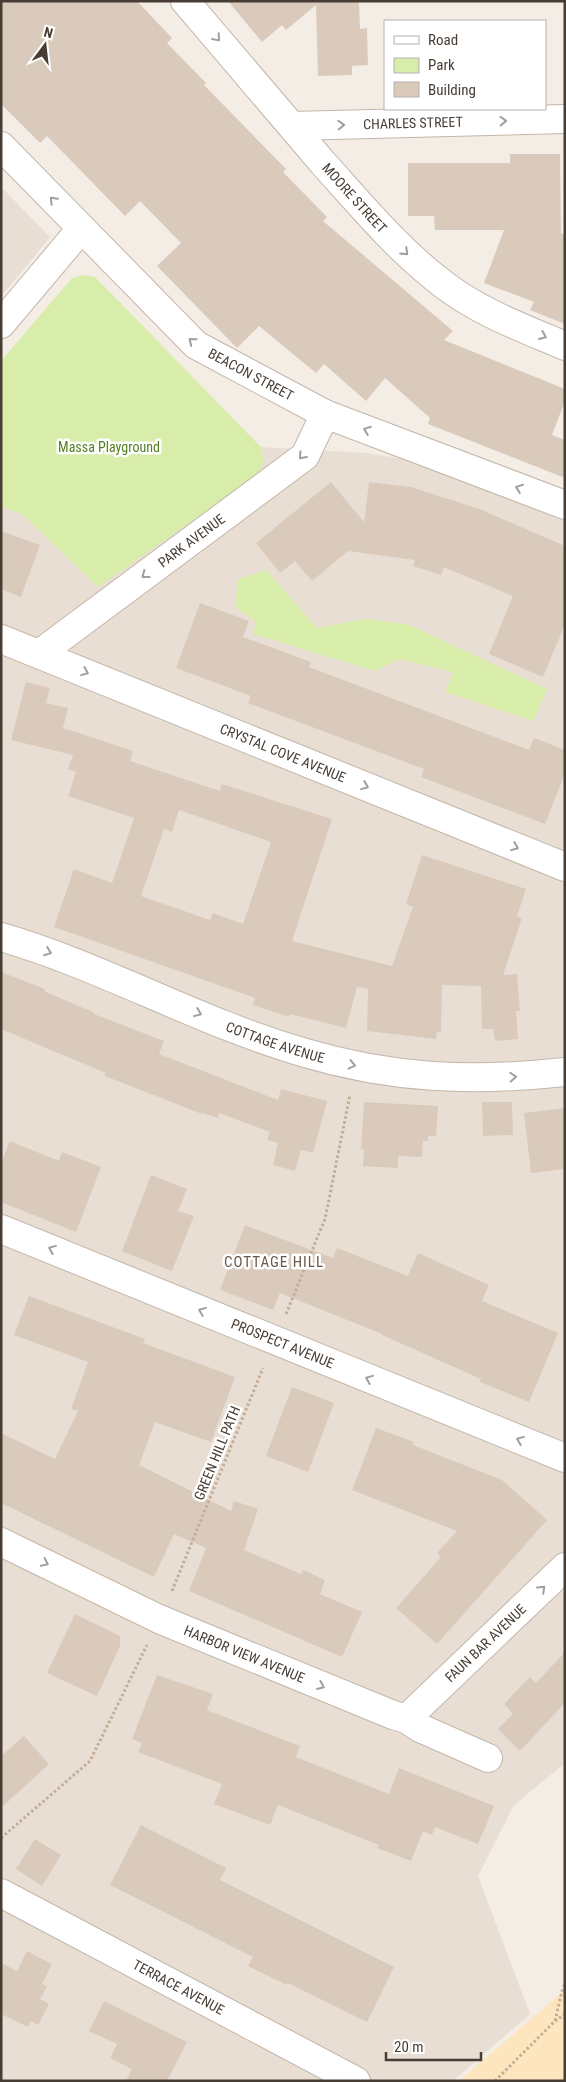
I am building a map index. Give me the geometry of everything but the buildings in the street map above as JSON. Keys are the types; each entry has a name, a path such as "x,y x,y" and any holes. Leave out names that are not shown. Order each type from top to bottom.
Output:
{"street":[{"name":"MOORE STREET","path":"185,1 292,126 405,252 438,280 489,312 565,346"},
{"name":"CHARLES STREET","path":"292,126 565,119"},
{"name":"BEACON STREET","path":"1,146 196,345 326,414 565,505"},
{"path":"1,324 81,228"},
{"name":"PARK AVENUE","path":"39,654 305,456 326,414"},
{"name":"CRYSTAL COVE AVENUE","path":"1,638 565,867"},
{"name":"COTTAGE AVENUE","path":"1,937 58,956 260,1038 327,1059 386,1072 439,1078 510,1077 565,1072"},
{"name":"PROSPECT AVENUE","path":"1,1229 565,1458"},
{"name":"HARBOR VIEW AVENUE","path":"1,1542 160,1619 384,1712 406,1719 420,1728 488,1758"},
{"name":"FAUN BAR AVENUE","path":"406,1719 565,1567"},
{"name":"TERRACE AVENUE","path":"1,1893 356,2081"}],"path":[{"path":"286,1312 324,1219 350,1094"},
{"name":"GREEN HILL PATH","path":"170,1595 275,1340"},
{"path":"1,1838 90,1761 145,1650"},
{"path":"555,2021 565,1985"},
{"path":"495,2081 555,2021 565,2014"}],"shaded area":[{"path":"1,187 50,237 1,297"},
{"path":"261,447 366,453 424,462 565,521 565,1763 514,1805 478,1876 530,2014 453,2081 1,2081 1,506 23,515 98,587 264,461"}],"green space":[{"name":"Massa Playground","path":"85,275 95,277 261,447 264,461 256,476 98,587 23,515 1,506 1,361 72,278"},
{"path":"266,570 317,628 364,619 407,624 547,689 533,721 445,692 453,672 399,659 375,671 253,634 256,622 235,607 238,579"}],"sand":[{"path":"565,1990 565,2081 459,2081"}],"district":[{"name":"COTTAGE HILL","path":"274,1262"}]}
